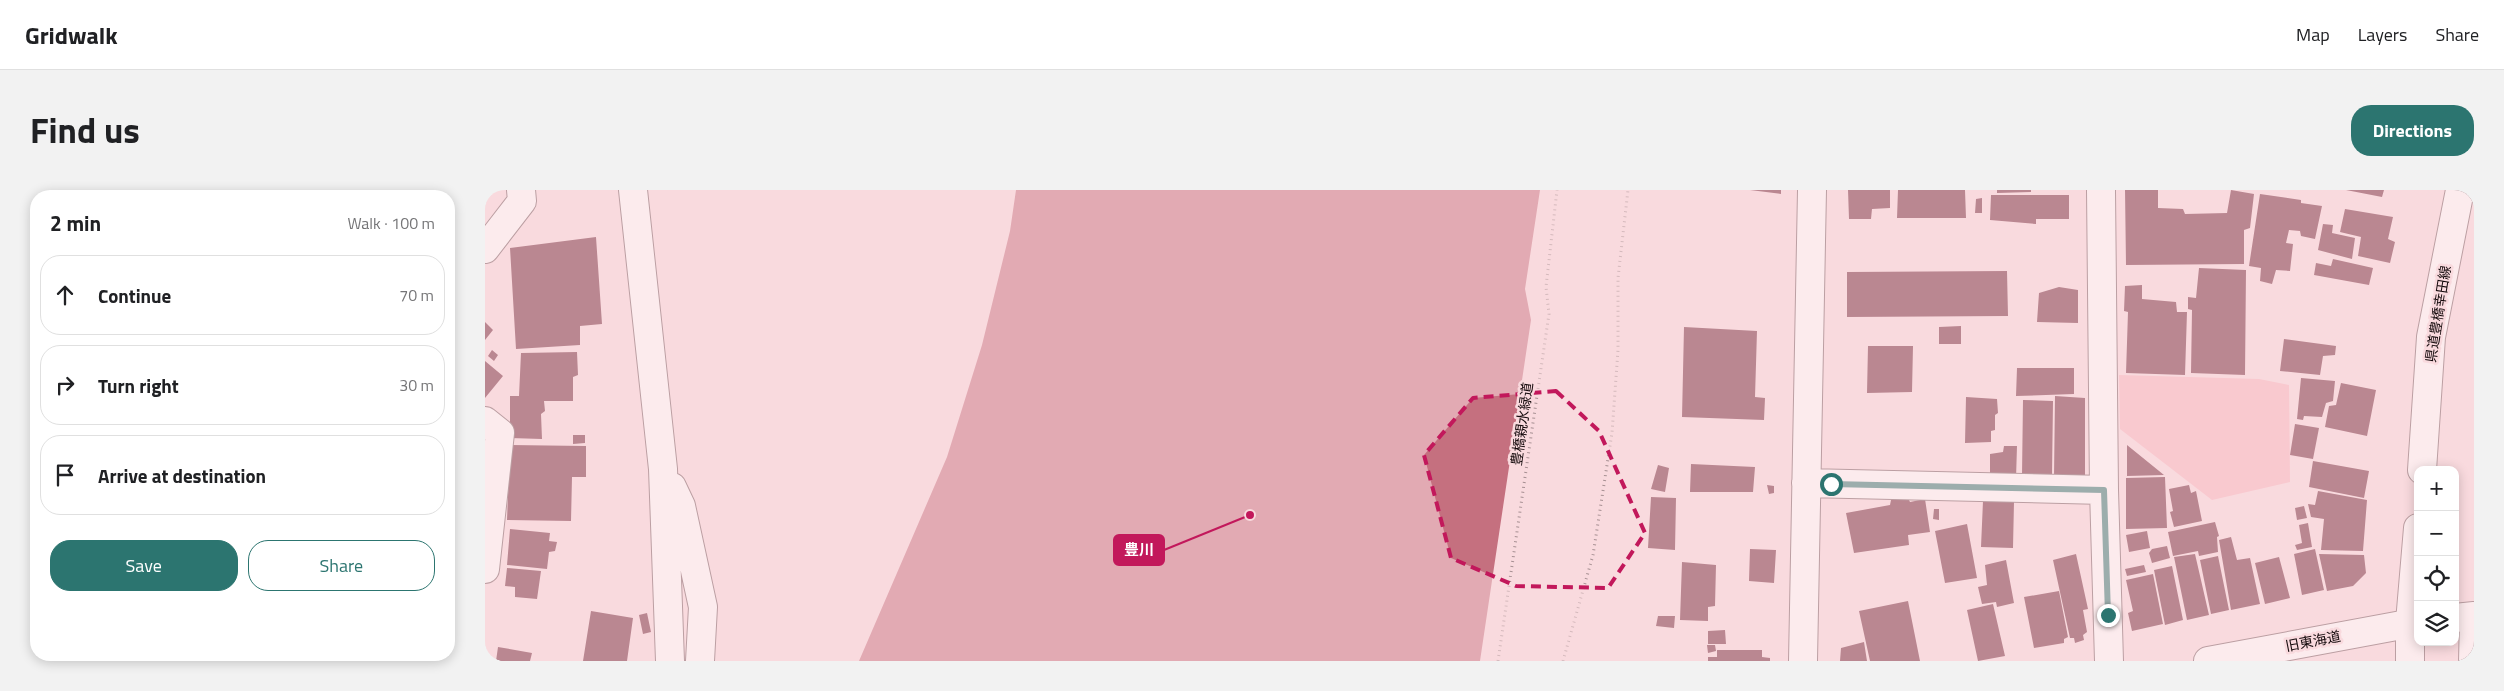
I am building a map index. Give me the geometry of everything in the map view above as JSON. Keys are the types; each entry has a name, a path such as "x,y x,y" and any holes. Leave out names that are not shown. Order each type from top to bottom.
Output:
{"street":[{"path":"485,249 522,201 521,190"},
{"path":"633,190 663,470 670,661"},
{"path":"1803,661 1811,190"},
{"path":"2101,190 2104,490 2109,661"},
{"name":"県道豊橋幸田線","path":"2422,466 2431,337 2460,190"},
{"path":"485,421 500,433 485,569"},
{"path":"663,470 681,506 703,607 700,661"},
{"path":"1806,484 2104,490"},
{"path":"2415,601 2417,556"},
{"path":"2459,618 2474,617 2473,661"},
{"path":"2410,661 2414,622"},
{"name":"旧東海道","path":"2209,661 2414,622"}],"path":[{"path":"1563,661 1593,555 1612,432 1618,350 1618,278 1628,190"},
{"name":"豊橋親水緑道","path":"1498,661 1549,314 1546,287 1557,191"}],"highlighted area":[{"path":"1556,391 1599,431 1645,533 1608,588 1516,586 1451,558 1424,455 1473,398"}],"shaded area":[{"path":"1016,190 1540,190 1525,289 1531,320 1480,661 859,661 947,457 982,345 1010,231"},
{"path":"2119,375 2259,379 2289,385 2290,482 2212,500 2120,429"}],"building":[{"path":"1750,190 1781,190 1781,194"},
{"path":"1848,190 1890,190 1890,208 1872,209 1871,219 1849,219"},
{"path":"1898,190 1965,190 1966,218 1897,218"},
{"path":"1997,190 2031,190 2031,192 1997,193"},
{"path":"2125,190 2158,190 2158,208 2183,209 2185,214 2227,213 2231,190 2254,194 2250,228 2244,230 2244,264 2126,265"},
{"path":"2346,190 2384,190 2382,197"},
{"path":"2260,194 2301,200 2301,203 2322,206 2315,239 2301,236 2300,231 2289,230 2286,243 2293,244 2290,271 2276,270 2272,284 2260,281 2261,268 2249,266"},
{"path":"1991,195 2069,195 2069,219 2036,219 2036,224 1990,220"},
{"path":"1982,198 1982,213 1975,213 1976,199"},
{"path":"2345,209 2393,217 2388,239 2395,242 2390,263 2358,256 2361,237 2340,232"},
{"path":"2323,224 2333,225 2332,233 2355,238 2352,259 2318,250"},
{"path":"596,237 602,324 580,326 580,345 516,349 510,248"},
{"path":"2333,259 2373,268 2369,285 2314,275 2316,263 2331,266"},
{"path":"2199,268 2246,270 2245,375 2191,373 2192,310 2188,309 2188,297 2196,298"},
{"path":"2007,271 2008,316 1847,317 1847,272"},
{"path":"2142,285 2142,299 2176,302 2177,312 2187,312 2185,375 2126,373 2128,312 2124,311 2125,286"},
{"path":"2059,287 2078,290 2078,323 2037,322 2039,293"},
{"path":"485,322 493,330 485,340"},
{"path":"1961,326 1961,344 1939,344 1939,327"},
{"path":"1684,327 1757,331 1755,397 1765,398 1764,420 1682,417"},
{"path":"2284,339 2336,346 2335,355 2323,356 2320,375 2280,371"},
{"path":"1868,346 1913,346 1912,392 1867,393"},
{"path":"492,350 498,355 494,361 488,356"},
{"path":"577,352 578,375 573,377 573,401 544,401 545,411 541,414 542,439 510,438 510,396 519,396 521,353"},
{"path":"485,361 503,376 485,398"},
{"path":"2017,368 2074,368 2074,394 2016,396"},
{"path":"2301,378 2335,381 2333,401 2326,403 2322,417 2304,416 2303,420 2297,419"},
{"path":"2341,383 2376,390 2367,436 2325,427 2329,406 2336,405"},
{"path":"2055,396 2085,398 2085,476 2054,477"},
{"path":"1966,397 1997,399 1998,413 1995,415 1995,430 1991,431 1991,442 1965,443"},
{"path":"2023,400 2053,401 2052,476 2022,475"},
{"path":"2295,424 2319,428 2313,459 2290,455"},
{"path":"573,435 585,435 585,443 573,444"},
{"path":"510,445 586,446 586,477 572,477 571,521 507,520"},
{"path":"2127,445 2164,475 2127,476"},
{"path":"2004,446 2017,446 2016,479 1990,479 1990,454 2003,452"},
{"path":"2313,461 2369,471 2364,498 2309,487"},
{"path":"1691,464 1755,467 1753,492 1690,492"},
{"path":"1658,465 1669,468 1665,492 1651,489"},
{"path":"2165,477 2167,528 2126,529 2126,478"},
{"path":"1767,485 1774,486 1774,493 1769,494"},
{"path":"2189,485 2191,493 2196,491 2202,521 2174,527 2170,512 2173,511 2169,489"},
{"path":"2318,491 2367,500 2363,551 2321,550 2324,519 2311,517 2308,504 2315,505"},
{"path":"1651,497 1676,498 1675,550 1648,548"},
{"path":"1908,498 1910,502 1925,499 1930,532 1908,535 1909,545 1854,553 1846,513 1890,505 1891,500"},
{"path":"1983,501 2014,502 2013,548 1981,547"},
{"path":"2304,506 2307,518 2297,520 2295,508"},
{"path":"1934,509 1939,509 1939,520 1933,519"},
{"path":"2215,522 2219,536 2217,537 2218,552 2199,556 2198,551 2173,556 2168,532"},
{"path":"2308,523 2312,547 2297,550 2295,545 2302,543 2299,525"},
{"path":"1967,524 1977,578 1945,583 1935,531"},
{"path":"510,529 550,533 549,541 557,542 555,551 549,552 547,569 507,565"},
{"path":"2147,531 2150,548 2129,552 2126,535"},
{"path":"2231,537 2237,560 2250,558 2260,604 2231,610 2219,540"},
{"path":"2167,546 2170,558 2152,563 2149,553 2152,549"},
{"path":"1750,549 1776,550 1774,583 1749,581"},
{"path":"2315,549 2324,590 2302,595 2294,554"},
{"path":"2076,554 2088,609 2083,610 2087,632 2083,635 2084,640 2075,643 2074,638 2070,638 2053,560"},
{"path":"2195,554 2209,615 2187,620 2174,557"},
{"path":"2319,554 2364,555 2366,573 2353,586 2327,591"},
{"path":"2218,556 2229,610 2211,614 2200,560"},
{"path":"2279,557 2290,598 2265,604 2255,563"},
{"path":"2006,560 2014,603 1997,607 1996,602 1982,604 1978,587 1987,585 1985,565"},
{"path":"1682,562 1716,565 1715,606 1708,607 1708,621 1680,620"},
{"path":"2144,565 2146,572 2127,576 2125,569"},
{"path":"2172,566 2183,620 2165,625 2154,570"},
{"path":"507,568 541,571 537,599 515,597 515,587 505,586"},
{"path":"2153,574 2163,624 2132,631 2128,613 2133,611 2126,580"},
{"path":"2059,591 2068,637 2064,639 2064,643 2034,648 2024,597"},
{"path":"1908,601 1920,661 1870,661 1859,611"},
{"path":"1993,604 2005,656 1978,661 1967,610"},
{"path":"591,611 633,618 627,661 583,661"},
{"path":"647,613 651,632 643,634 639,615"},
{"path":"1658,616 1675,616 1674,628 1656,626"},
{"path":"1725,630 1726,644 1708,644 1708,631"},
{"path":"1864,642 1867,661 1840,661 1841,648"},
{"path":"1707,645 1715,645 1716,651 1708,653"},
{"path":"498,647 532,653 530,661 496,661"},
{"path":"1717,650 1762,650 1762,657 1770,658 1770,661 1708,661 1708,657 1717,657"}],"place":[{"name":"豊川","path":"1250,515"}],"route":[{"path":"1831,484 2104,490 2108,615"}]}
